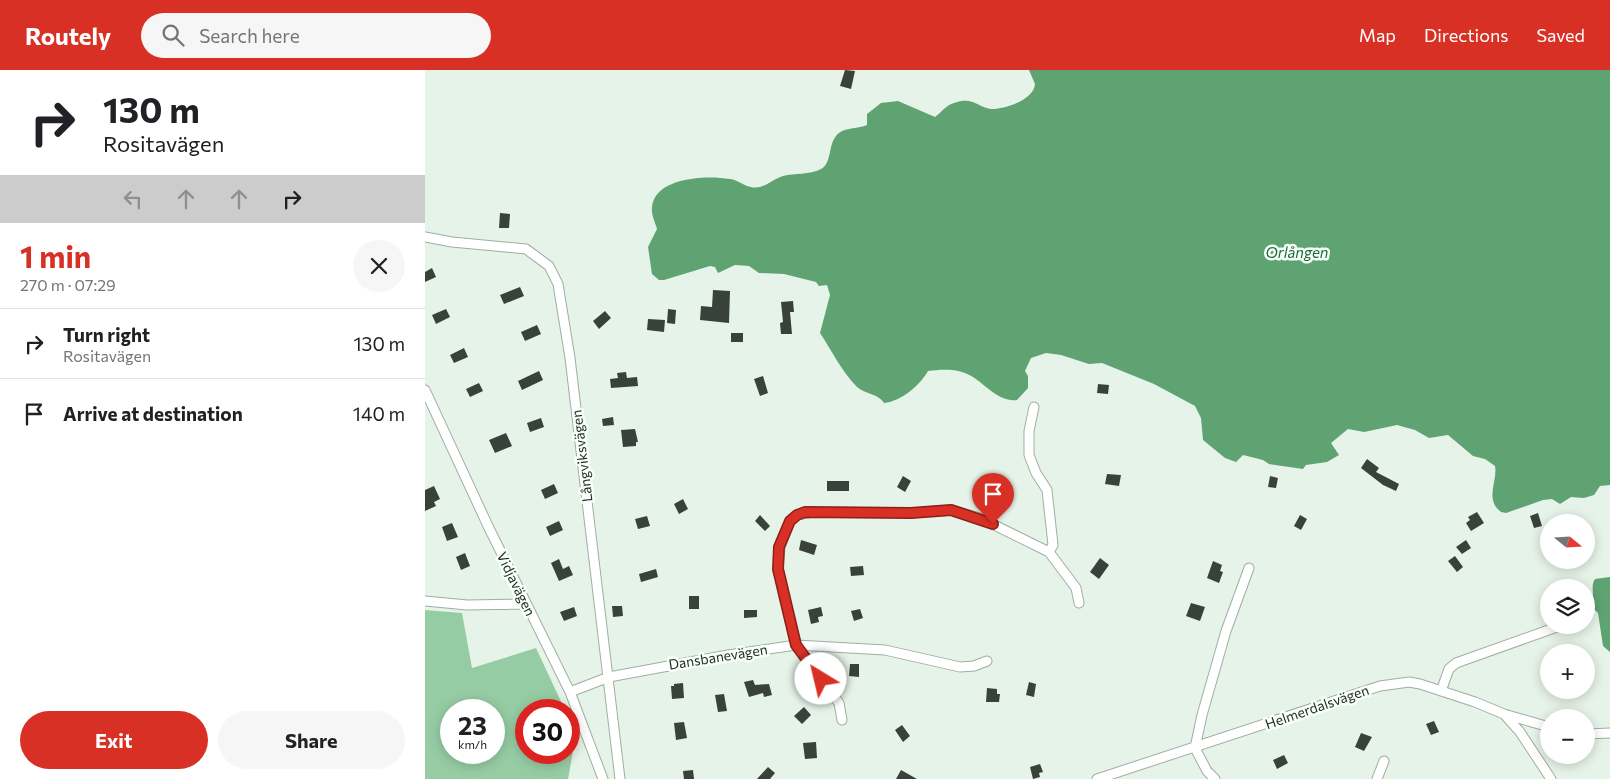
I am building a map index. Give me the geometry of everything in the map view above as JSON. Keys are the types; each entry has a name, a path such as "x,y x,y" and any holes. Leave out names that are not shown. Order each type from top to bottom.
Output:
{"street":[{"name":"Långviksvägen","path":"425,237 452,242 526,249 549,266 557,280 570,358 620,779"},
{"name":"Vidjavägen","path":"425,390 526,604 570,692 603,779"},
{"path":"1034,407 1029,431 1029,455 1047,490 1053,545 1049,552"},
{"path":"842,720 839,703 796,645 777,558 790,521 797,515 805,512 911,513 951,510 980,518 1049,552 1076,588 1079,603"},
{"path":"1215,779 1207,771 1195,748 1202,715 1227,629 1249,568"},
{"path":"425,601 467,605 526,604"},
{"path":"1441,691 1449,669 1456,664 1540,633"},
{"name":"Dansbanevägen","path":"570,692 609,677 727,655 796,645 885,650 960,667 974,666 987,661"},
{"name":"Helmerdalsvägen","path":"1097,779 1380,686 1409,682 1441,691 1504,714 1520,732 1551,779"},
{"path":"1504,714 1540,724"},
{"path":"1595,734 1610,733"},
{"path":"1377,779 1383,761"}],"shaded area":[{"path":"425,610 462,613 472,668 536,648 560,699 515,699 515,764 571,764 568,779 425,779"}],"water":[{"name":"Orlången","path":"1029,70 1610,70 1610,485 1600,486 1594,495 1584,498 1571,497 1560,504 1552,499 1543,500 1506,513 1501,512 1496,507 1492,496 1495,466 1485,459 1473,456 1448,435 1429,438 1415,430 1397,425 1364,432 1348,429 1331,443 1339,455 1327,462 1306,465 1303,469 1269,464 1263,460 1243,455 1236,462 1225,458 1203,440 1201,418 1195,406 1154,384 1102,363 1089,364 1061,355 1046,353 1031,358 1025,371 1028,376 1028,388 1017,400 1005,399 993,393 968,374 945,370 928,371 910,392 891,402 884,403 879,398 857,387 842,368 820,333 830,295 827,285 819,286 816,282 784,274 759,273 749,266 735,265 718,273 715,267 710,266 664,280 659,280 652,274 648,247 657,229 652,207 655,197 662,189 683,180 709,177 733,180 756,188 764,186 779,177 816,171 825,166 835,137 845,130 867,125 867,114 881,103 898,101 935,117 949,105 961,101 971,102 991,109 1004,107 1030,95 1035,84"},
{"path":"1610,577 1610,652 1603,646 1598,613 1595,610 1595,579"}],"building":[{"path":"845,70 855,71 851,89 840,86"},
{"path":"500,213 510,214 509,228 499,228"},
{"path":"432,268 436,277 425,282 425,272"},
{"path":"520,287 524,296 504,304 500,295"},
{"path":"713,290 730,291 729,323 700,320 701,306 712,307"},
{"path":"793,301 794,312 790,312 792,334 781,334 780,323 783,322 781,302"},
{"path":"446,309 450,317 436,324 432,315"},
{"path":"668,309 676,310 675,324 667,323"},
{"path":"605,311 611,318 599,329 593,321"},
{"path":"648,319 665,320 664,332 647,330"},
{"path":"537,325 541,334 525,341 521,332"},
{"path":"731,333 743,333 743,342 731,342"},
{"path":"464,348 468,357 454,363 450,355"},
{"path":"539,371 543,380 522,390 518,381"},
{"path":"626,372 627,378 637,377 638,386 611,388 610,379 618,378 617,373"},
{"path":"763,376 768,393 760,396 754,379"},
{"path":"479,383 483,391 470,397 466,389"},
{"path":"1098,384 1109,385 1108,394 1097,393"},
{"path":"613,417 614,425 603,426 602,419"},
{"path":"541,418 544,427 530,432 527,423"},
{"path":"635,429 638,442 636,442 636,446 623,447 621,430"},
{"path":"506,433 512,446 495,453 489,440"},
{"path":"1367,459 1379,468 1376,472 1399,484 1396,491 1383,485 1361,468"},
{"path":"1107,474 1121,475 1119,486 1105,484"},
{"path":"903,476 911,481 905,492 897,487"},
{"path":"1270,476 1278,478 1276,488 1268,487"},
{"path":"827,481 849,481 849,491 827,491"},
{"path":"554,484 558,493 545,499 541,490"},
{"path":"434,486 440,499 434,502 436,506 425,511 425,490"},
{"path":"683,499 688,509 679,514 674,504"},
{"path":"1477,512 1484,523 1471,531 1466,523 1470,520 1468,517"},
{"path":"1538,513 1540,526 1534,528 1530,516"},
{"path":"760,515 770,526 765,531 755,521"},
{"path":"1300,515 1307,519 1301,530 1294,526"},
{"path":"647,516 650,526 638,529 635,519"},
{"path":"559,521 563,530 550,536 546,527"},
{"path":"452,523 458,537 447,541 442,527"},
{"path":"801,540 817,545 814,555 799,550"},
{"path":"1466,540 1471,548 1462,554 1456,547"},
{"path":"465,553 470,566 461,570 456,557"},
{"path":"1455,556 1463,567 1457,572 1448,561"},
{"path":"1100,558 1109,565 1099,579 1090,572"},
{"path":"559,559 563,569 569,566 573,575 559,581 551,563"},
{"path":"1213,561 1222,565 1220,571 1223,572 1219,583 1207,578"},
{"path":"863,566 864,575 851,576 850,567"},
{"path":"656,569 658,577 641,582 639,574"},
{"path":"689,596 699,596 699,609 689,609"},
{"path":"1191,603 1205,607 1200,621 1186,616"},
{"path":"612,606 622,606 623,616 613,617"},
{"path":"574,607 577,616 564,621 560,612"},
{"path":"821,607 823,616 818,617 819,622 811,624 808,610"},
{"path":"860,609 863,618 854,621 851,611"},
{"path":"744,610 757,610 757,617 744,618"},
{"path":"850,664 859,664 859,677 849,676"},
{"path":"753,680 755,685 769,684 772,695 764,697 763,693 749,697 744,682"},
{"path":"1029,682 1036,684 1034,697 1026,695"},
{"path":"683,683 684,698 672,699 671,686"},
{"path":"987,688 997,689 997,694 1000,694 999,702 986,702"},
{"path":"724,694 727,711 718,712 715,695"},
{"path":"804,707 811,715 802,724 794,716"},
{"path":"1434,721 1439,732 1431,735 1426,724"},
{"path":"684,722 687,738 676,740 674,723"},
{"path":"902,725 910,736 903,742 895,730"},
{"path":"1361,733 1372,737 1364,751 1355,747"},
{"path":"816,742 817,758 805,759 803,743"},
{"path":"1284,755 1288,763 1277,769 1273,760"},
{"path":"1040,764 1043,772 1039,773 1040,777 1033,779 1030,767"},
{"path":"768,767 775,773 770,779 757,779"},
{"path":"693,770 694,779 684,779 683,771"},
{"path":"901,770 917,779 896,779"}],"route":[{"path":"821,679 796,645 778,569 779,547 790,521 797,515 805,512 911,513 951,510 980,518 993,524"}]}
